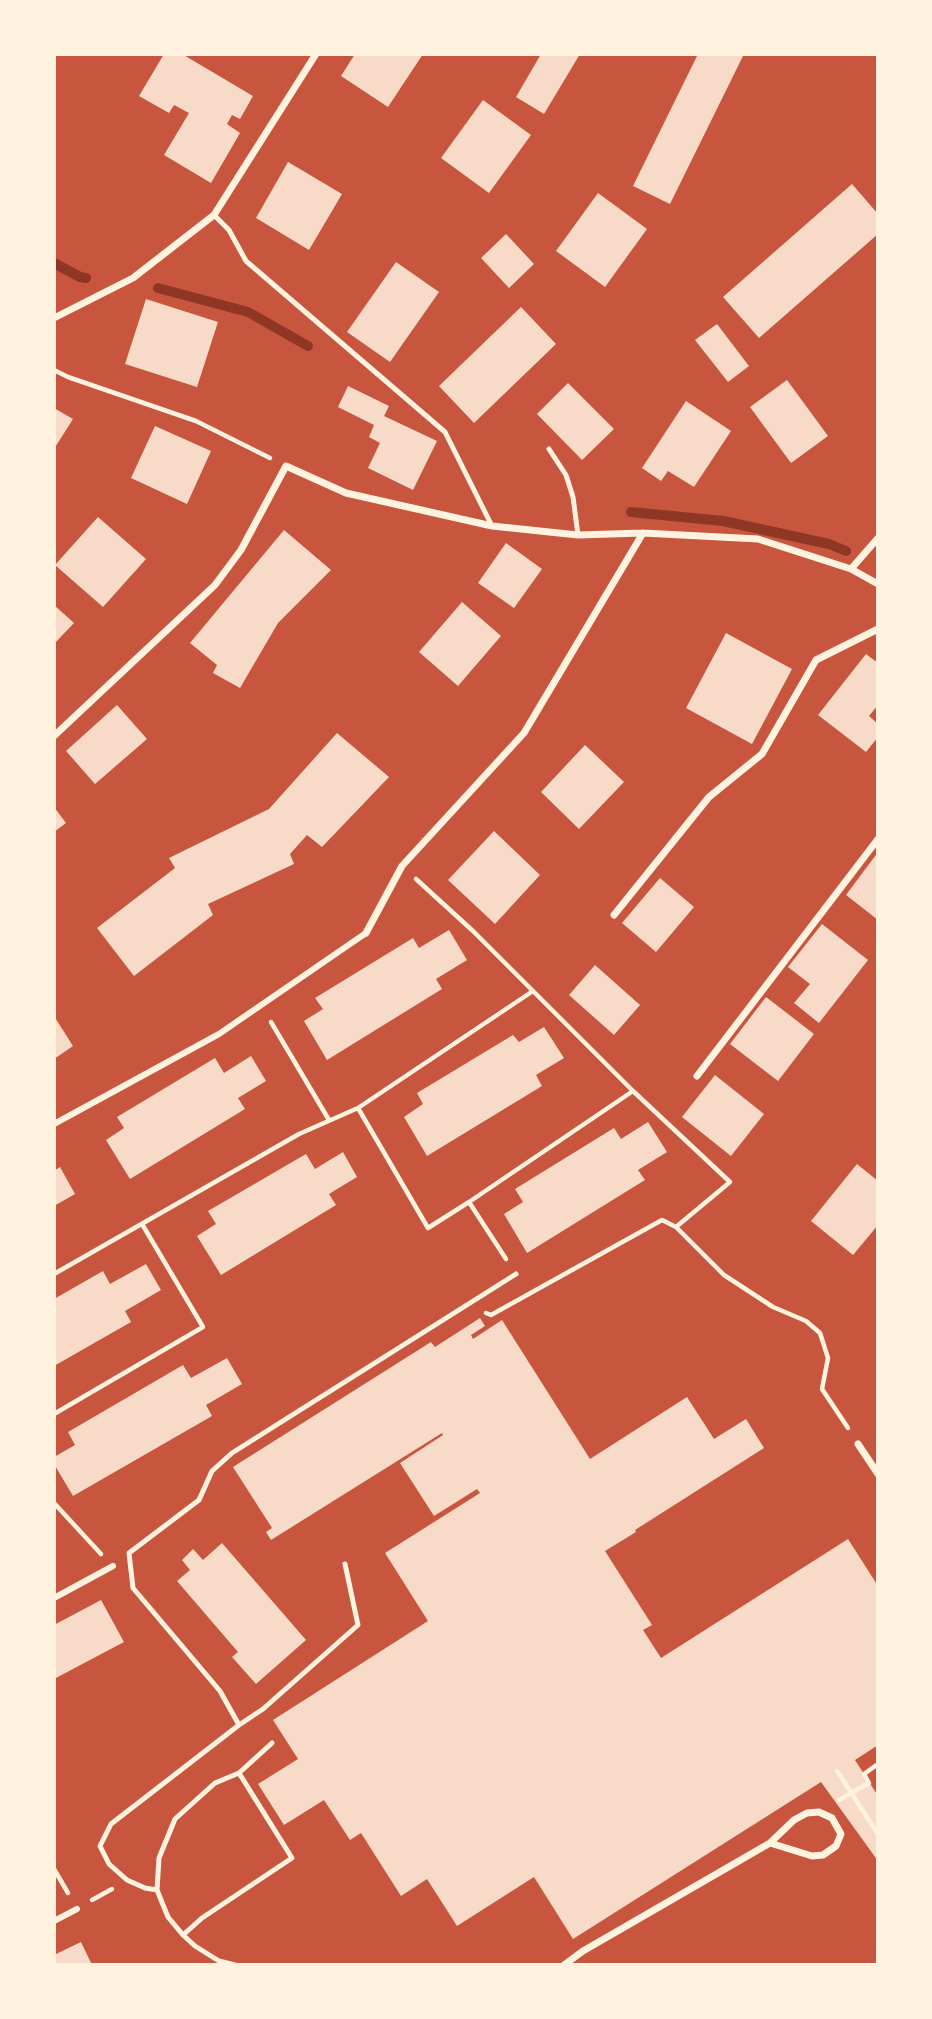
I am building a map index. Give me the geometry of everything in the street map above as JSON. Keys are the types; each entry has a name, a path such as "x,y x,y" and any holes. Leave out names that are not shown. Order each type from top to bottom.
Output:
{"street":[{"path":"54,318 133,278 214,215 316,54"},
{"path":"54,736 215,585 241,550 286,466 346,493 492,526 578,535 643,533 758,539 851,569 878,584"},
{"path":"54,1124 219,1034 366,933 402,866 524,733 643,533"},
{"path":"851,569 878,538"},
{"path":"614,915 709,797 762,754 816,660 878,629"},
{"path":"697,1076 878,839"},
{"path":"858,1444 878,1474"},
{"path":"54,1598 113,1566"},
{"path":"564,1965 583,1951 770,1843 794,1820 807,1813 819,1812 832,1818 841,1833 836,1846 823,1855 812,1856 770,1843"},
{"path":"54,1921 77,1909"}],"lane":[{"path":"214,215 229,230 246,261 445,432 492,526"},
{"path":"549,449 566,475 573,497 578,535"},
{"path":"239,1725 220,1691 133,1588 129,1553 199,1500 212,1471 232,1453 516,1275"},
{"path":"157,1890 127,1880 109,1864 100,1846 111,1824 263,1709 358,1625 345,1564"},
{"path":"235,1965 219,1961 195,1946 168,1917 157,1890 159,1858 175,1819 215,1783 239,1773 272,1743"},
{"path":"183,1936 202,1918 292,1858 239,1773"}],"path":[{"path":"54,370 196,421 286,466"},
{"path":"402,866 473,931 633,1091 730,1182 676,1227"},
{"path":"54,1274 299,1134 358,1108 533,991"},
{"path":"261,1005 329,1120"},
{"path":"358,1108 428,1228 633,1091"},
{"path":"469,1202 516,1275"},
{"path":"470,1304 491,1315 662,1220 676,1227 723,1275 773,1307 806,1321 820,1333 828,1358 822,1389 858,1444"},
{"path":"54,1414 202,1327 142,1224"},
{"path":"54,1503 113,1566"},
{"path":"869,1783 864,1774 878,1765"},
{"path":"837,1771 878,1834"},
{"path":"819,1812 878,1778"}],"building":[{"path":"164,54 182,54 253,96 240,119 232,115 227,124 240,133 211,183 164,155 189,113 174,105 169,113 139,96"},
{"path":"355,54 423,54 388,107 341,76"},
{"path":"541,54 580,54 544,114 516,97"},
{"path":"698,54 744,54 670,204 633,186"},
{"path":"483,100 531,135 489,193 441,158"},
{"path":"288,162 342,194 309,250 256,218"},
{"path":"852,184 878,214 878,234 759,338 723,297"},
{"path":"598,193 647,229 605,287 556,251"},
{"path":"506,234 534,264 509,288 481,258"},
{"path":"396,262 439,292 390,362 347,332"},
{"path":"146,299 218,322 197,387 125,364"},
{"path":"521,307 556,344 474,423 439,386"},
{"path":"717,324 749,366 728,382 695,340"},
{"path":"787,380 828,436 791,463 750,407"},
{"path":"568,383 614,429 582,460 537,414"},
{"path":"348,386 389,406 384,416 437,441 413,490 368,468 380,443 369,437 374,425 338,407"},
{"path":"686,401 731,431 694,487 668,471 661,481 642,468"},
{"path":"54,408 73,419 54,449"},
{"path":"155,426 211,451 187,504 131,478"},
{"path":"98,517 146,559 103,607 55,565"},
{"path":"284,530 331,570 278,623 240,688 213,673 217,665 190,643"},
{"path":"506,543 542,569 514,608 478,583"},
{"path":"462,602 501,636 458,686 419,652"},
{"path":"54,605 74,623 54,644"},
{"path":"726,633 792,669 752,744 686,708"},
{"path":"866,654 878,663 878,705 869,716 878,724 878,737 866,752 818,715"},
{"path":"117,705 147,739 95,784 66,751"},
{"path":"337,733 389,777 322,847 307,835 290,854 294,864 208,904 213,915 134,976 97,928 175,868 169,858 269,809"},
{"path":"585,745 624,782 579,829 541,792"},
{"path":"54,807 66,823 54,832"},
{"path":"494,831 540,875 495,924 448,880"},
{"path":"878,852 878,920 846,895"},
{"path":"660,878 694,907 656,952 622,923"},
{"path":"822,924 868,960 819,1023 794,1003 810,984 788,967"},
{"path":"449,930 467,960 436,979 442,989 327,1060 304,1021 323,1009 315,998 413,938 419,948"},
{"path":"595,965 640,1005 614,1035 569,995"},
{"path":"766,997 814,1034 778,1081 730,1044"},
{"path":"54,1016 73,1046 54,1059"},
{"path":"544,1027 564,1058 536,1075 542,1086 427,1156 404,1117 423,1104 417,1093 513,1035 519,1042"},
{"path":"251,1056 266,1081 238,1098 245,1109 130,1179 106,1140 124,1128 117,1117 215,1058 224,1073"},
{"path":"715,1075 764,1114 731,1156 682,1117"},
{"path":"648,1122 667,1152 638,1170 645,1180 527,1253 504,1214 523,1202 515,1189 614,1128 621,1139"},
{"path":"343,1152 357,1177 329,1194 336,1205 221,1275 197,1236 216,1224 208,1211 306,1154 315,1169"},
{"path":"857,1164 878,1181 878,1225 853,1255 811,1221"},
{"path":"60,1167 75,1194 54,1206 54,1171"},
{"path":"146,1264 161,1290 125,1311 131,1322 54,1366 54,1299 103,1271 110,1284"},
{"path":"480,1318 485,1326 471,1335 473,1339 502,1320 590,1459 687,1397 714,1439 746,1419 764,1448 605,1551 652,1625 643,1630 661,1658 848,1539 878,1586 878,1745 855,1760 878,1796 878,1861 821,1782 573,1939 534,1877 457,1926 427,1879 401,1896 361,1833 350,1840 324,1800 284,1825 258,1784 298,1759 273,1720 428,1621 385,1553 480,1493 477,1489 434,1516 400,1463 443,1435 442,1433 271,1540 266,1532 272,1528 233,1467 431,1342 435,1347"},
{"path":"227,1358 242,1384 206,1405 212,1416 73,1496 54,1464 54,1457 75,1445 68,1432 183,1365 191,1378"},
{"path":"222,1543 306,1640 256,1684 232,1657 238,1652 177,1581 190,1570 182,1560 193,1549 203,1560"},
{"path":"101,1600 124,1642 54,1679 54,1625"},
{"path":"81,1942 92,1965 54,1965 54,1955"}],"waterway":[{"path":"54,263 86,278"},
{"path":"158,288 248,312 308,346"},
{"path":"631,512 723,521 829,544 846,551"}]}
